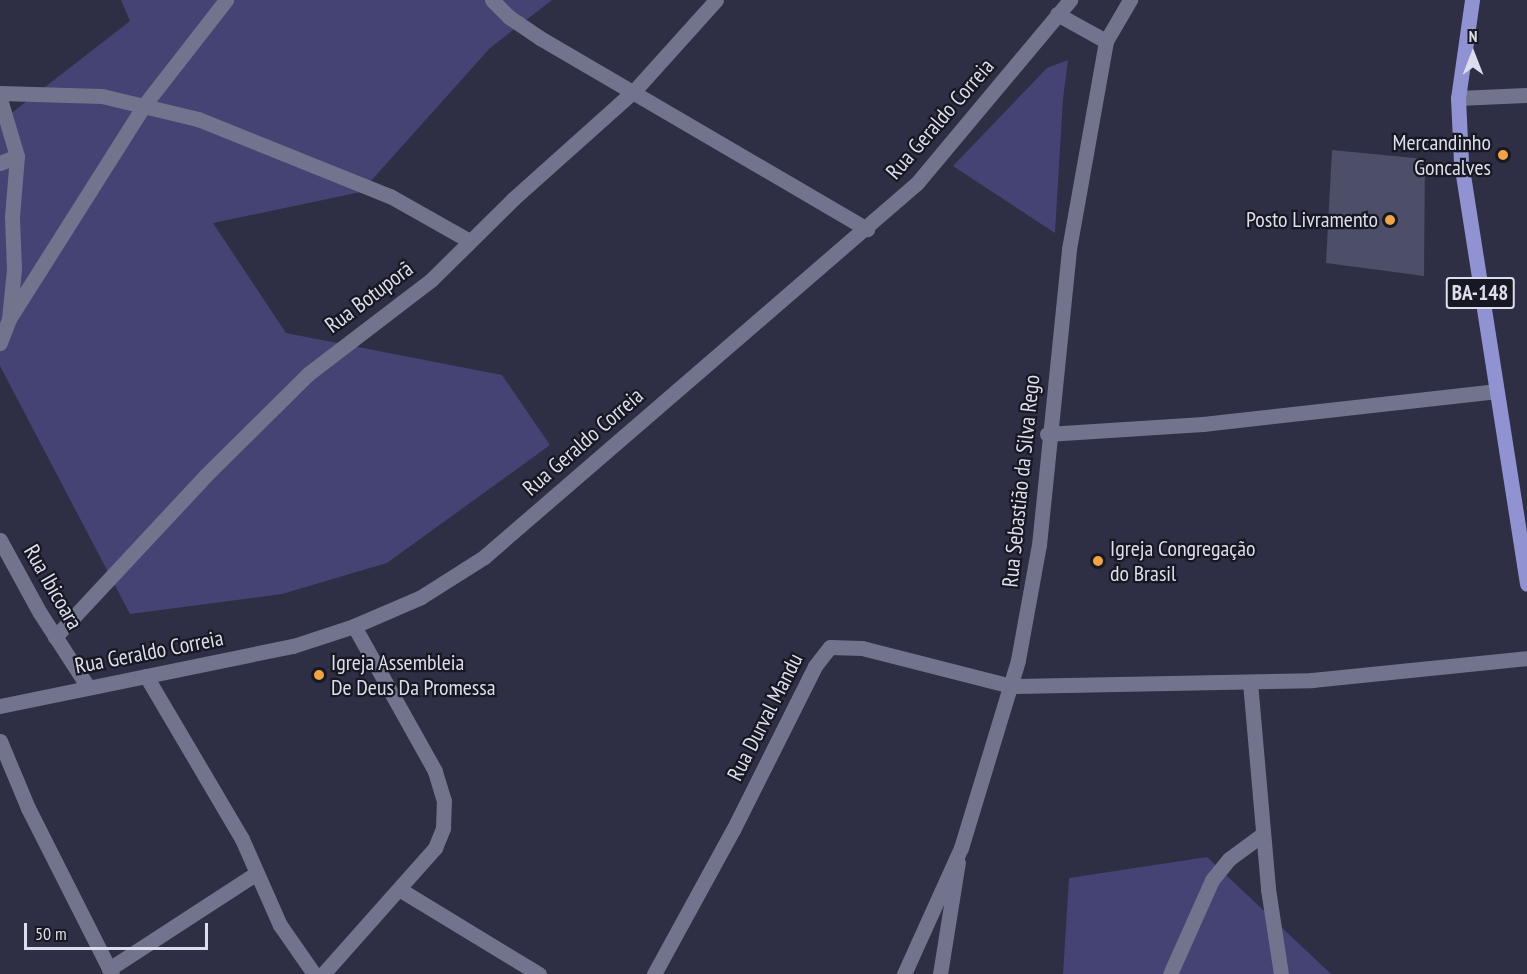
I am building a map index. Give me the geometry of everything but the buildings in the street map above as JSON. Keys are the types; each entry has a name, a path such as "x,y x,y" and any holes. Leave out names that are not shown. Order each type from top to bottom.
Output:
{"main road":[{"name":"BA-148","path":"1472,0 1458,98 1461,162 1527,584"}],"street":[{"path":"0,343 9,319 145,104 226,0"},
{"path":"492,0 509,17 540,38 635,90 867,229"},
{"name":"Rua Botuporã","path":"55,637 205,476 308,374 431,280 470,241 635,90 716,0"},
{"name":"Rua Geraldo Correia","path":"0,706 294,646 354,626 421,597 484,557 867,229 927,173 1070,0"},
{"path":"1057,14 1107,41 1130,0"},
{"name":"Rua Sebastião da Silva Rego","path":"940,974 961,848 1011,687 1030,606 1068,249 1107,41"},
{"path":"0,93 102,96 145,104 198,119 390,196 470,241"},
{"path":"1458,98 1527,95"},
{"path":"0,99 17,156 12,217 14,269 9,319"},
{"path":"0,163 17,156"},
{"path":"1047,434 1203,424 1495,391"},
{"name":"Rua Ibicoara","path":"0,540 55,637 88,687"},
{"path":"323,974 435,848 443,828 444,801 423,747 354,626"},
{"name":"Rua Durval Mandu","path":"654,974 733,830 823,652 844,645 862,648 1011,687 1250,682 1402,673 1527,658"},
{"path":"146,676 213,789 258,873 280,925 314,974"},
{"path":"1250,682 1263,834 1281,974"},
{"path":"0,741 28,808 110,972 258,873"},
{"path":"1170,974 1212,880 1229,860 1263,834"},
{"path":"904,974 961,848"},
{"path":"399,888 538,974"}],"shaded area":[{"path":"121,0 552,0 490,48 361,192 213,223 286,333 502,375 550,445 387,563 282,594 130,614 0,366 0,122 130,21"},
{"path":"1068,60 1063,99 1055,233 953,166 1047,68"},
{"path":"1207,857 1331,974 1063,974 1069,878"}],"place":[{"name":"Mercandinho Goncalves","path":"1503,155"},
{"name":"Posto Livramento","path":"1390,220"},
{"name":"Igreja Congregação do Brasil","path":"1098,561"},
{"name":"Igreja Assembleia De Deus Da Promessa","path":"319,675"}]}
